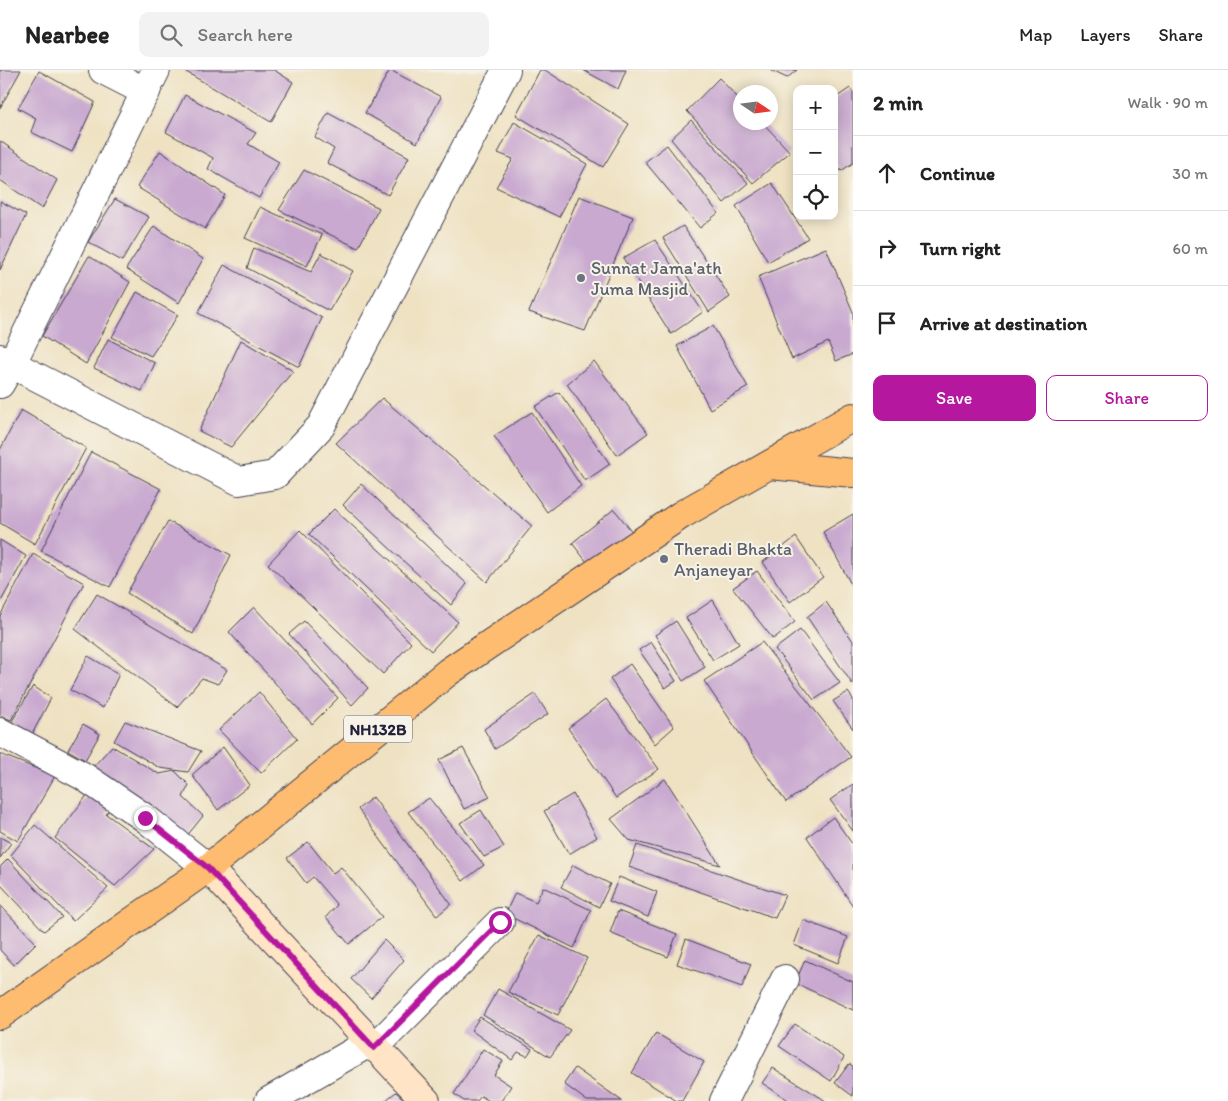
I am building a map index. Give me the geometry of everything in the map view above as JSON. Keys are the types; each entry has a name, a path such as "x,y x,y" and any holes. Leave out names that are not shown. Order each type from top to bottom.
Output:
{"highway":[{"name":"NH132B","path":"0,1015 208,868 448,672 682,515 853,418"},
{"path":"770,465 853,473"}],"street":[{"path":"103,70 151,81 4,368 238,481 275,475 321,426 506,70"},
{"path":"0,732 83,776 145,818 208,868 372,1046 426,1101"},
{"path":"269,1101 372,1046 500,922"},
{"path":"724,1101 785,978"}],"building":[{"path":"0,70 21,70 0,108"},
{"path":"183,70 274,70 293,82 271,122"},
{"path":"390,70 441,97 417,143 365,113"},
{"path":"540,70 545,70 629,124 603,167 516,115"},
{"path":"583,70 626,70 618,89"},
{"path":"770,70 797,70 787,78"},
{"path":"39,71 95,102 72,152 31,132 36,118 18,108"},
{"path":"719,78 733,93 733,130 769,130 790,152 753,183 687,111"},
{"path":"850,88 853,92 853,163 841,171 838,167 838,96"},
{"path":"185,95 256,133 248,144 279,162 259,198 208,169 213,158 166,132"},
{"path":"328,113 409,157 388,195 327,163 334,149 315,137"},
{"path":"691,120 748,183 724,203 671,139"},
{"path":"514,122 587,164 559,217 496,187 513,159 498,153"},
{"path":"0,141 57,180 42,209 0,180"},
{"path":"667,145 718,213 700,228 645,162"},
{"path":"160,151 225,195 205,229 137,187"},
{"path":"304,170 379,208 358,248 279,210"},
{"path":"772,183 793,215 793,220 796,220 808,238 768,262 736,206"},
{"path":"579,196 633,217 585,331 529,312"},
{"path":"115,199 149,217 122,261 88,242"},
{"path":"0,201 26,215 0,270"},
{"path":"260,207 322,235 307,266 245,238"},
{"path":"154,226 203,259 179,303 126,269"},
{"path":"683,226 730,297 709,312 663,238"},
{"path":"655,240 703,312 671,334 623,258"},
{"path":"254,248 311,272 321,253 353,271 329,311 247,268"},
{"path":"826,248 853,312 853,354 836,361 828,342 792,359 758,277"},
{"path":"89,256 130,282 86,364 42,336"},
{"path":"224,265 322,318 299,367 198,313"},
{"path":"137,292 178,315 151,356 112,337"},
{"path":"713,326 748,387 710,409 677,346"},
{"path":"108,339 155,363 142,391 94,368"},
{"path":"241,340 293,371 231,447 199,431"},
{"path":"594,361 648,433 617,455 567,384"},
{"path":"559,392 610,464 585,481 535,407"},
{"path":"382,398 532,526 487,582 336,443"},
{"path":"21,410 86,448 35,544 0,523 0,450"},
{"path":"532,412 581,486 547,512 494,436"},
{"path":"91,452 161,489 110,587 41,551"},
{"path":"361,484 467,584 451,605 343,505"},
{"path":"334,509 458,622 431,651 309,534"},
{"path":"614,509 645,548 602,581 572,543"},
{"path":"853,514 853,588 823,532"},
{"path":"168,521 231,555 193,634 127,593"},
{"path":"300,530 411,643 383,674 268,564"},
{"path":"796,537 823,577 790,602 763,562"},
{"path":"0,540 26,556 0,603"},
{"path":"33,554 84,583 11,720 0,715 0,616"},
{"path":"757,571 795,622 773,639 733,588"},
{"path":"97,594 227,670 218,684 202,678 177,707 75,629"},
{"path":"713,600 739,644 713,660 686,618"},
{"path":"826,602 853,641 853,685 807,617"},
{"path":"254,607 338,698 312,724 229,632"},
{"path":"304,621 368,688 352,705 289,634"},
{"path":"676,621 705,667 683,681 655,635"},
{"path":"800,630 840,683 814,700 775,649"},
{"path":"651,642 676,681 665,688 639,650"},
{"path":"762,642 851,757 786,802 704,681"},
{"path":"88,656 119,674 103,708 70,690"},
{"path":"630,664 674,727 655,744 610,679"},
{"path":"33,686 51,698 29,740 8,728"},
{"path":"259,692 297,739 261,773 219,730"},
{"path":"848,692 853,699 853,729 833,701"},
{"path":"535,694 548,714 495,749 484,729"},
{"path":"606,699 659,769 616,798 568,728"},
{"path":"125,721 201,751 188,772 160,768 114,741"},
{"path":"83,724 100,734 85,760 68,750"},
{"path":"112,746 159,774 175,771 189,785 183,797 203,816 186,837 91,769"},
{"path":"223,747 250,785 218,810 192,775"},
{"path":"463,748 490,797 464,809 439,760"},
{"path":"0,754 55,776 18,841 0,831"},
{"path":"665,779 720,865 629,840 611,819"},
{"path":"853,784 853,831 830,800"},
{"path":"91,790 114,802 106,814 154,849 115,886 55,838"},
{"path":"573,794 597,837 569,854 544,811"},
{"path":"373,797 451,904 437,916 358,809"},
{"path":"429,798 484,865 463,881 408,812"},
{"path":"481,810 504,847 484,857 460,823"},
{"path":"833,817 853,845 853,906 807,837"},
{"path":"35,825 108,888 73,921 11,855"},
{"path":"0,837 11,843 0,858"},
{"path":"308,842 333,873 341,867 382,917 349,944 326,917 337,905 313,877 306,883 287,858"},
{"path":"637,845 785,895 775,918 629,867"},
{"path":"8,859 62,917 44,931 0,884 0,867"},
{"path":"573,865 610,884 599,907 561,887"},
{"path":"619,877 657,892 648,917 609,901"},
{"path":"543,887 591,910 574,948 505,914 515,893 536,902"},
{"path":"0,905 36,943 14,965 0,950"},
{"path":"618,911 677,934 668,957 610,933"},
{"path":"803,920 848,937 838,963 794,945"},
{"path":"539,935 587,958 558,1015 508,992"},
{"path":"686,939 751,964 742,987 677,964"},
{"path":"384,940 404,960 371,998 351,979"},
{"path":"805,960 853,982 853,1010 795,983"},
{"path":"498,989 570,1030 550,1057 483,1015"},
{"path":"480,1017 532,1049 527,1056 518,1052 512,1060 471,1030"},
{"path":"795,1024 844,1057 831,1081 779,1046"},
{"path":"656,1033 704,1062 682,1101 677,1101 632,1073"},
{"path":"483,1049 503,1061 494,1075 511,1086 501,1101 489,1101 481,1096 477,1101 464,1101 454,1094"},
{"path":"849,1064 853,1066 853,1096 835,1083"},
{"path":"575,1068 622,1101 587,1101 564,1084"},
{"path":"773,1068 826,1101 790,1101 762,1083"},
{"path":"396,1092 406,1101 385,1101"}],"place":[{"name":"Sunnat Jama'ath Juma Masjid","path":"581,278"},
{"name":"Theradi Bhakta Anjaneyar","path":"664,559"}],"route":[{"path":"145,818 208,868 374,1048 500,922"}]}
